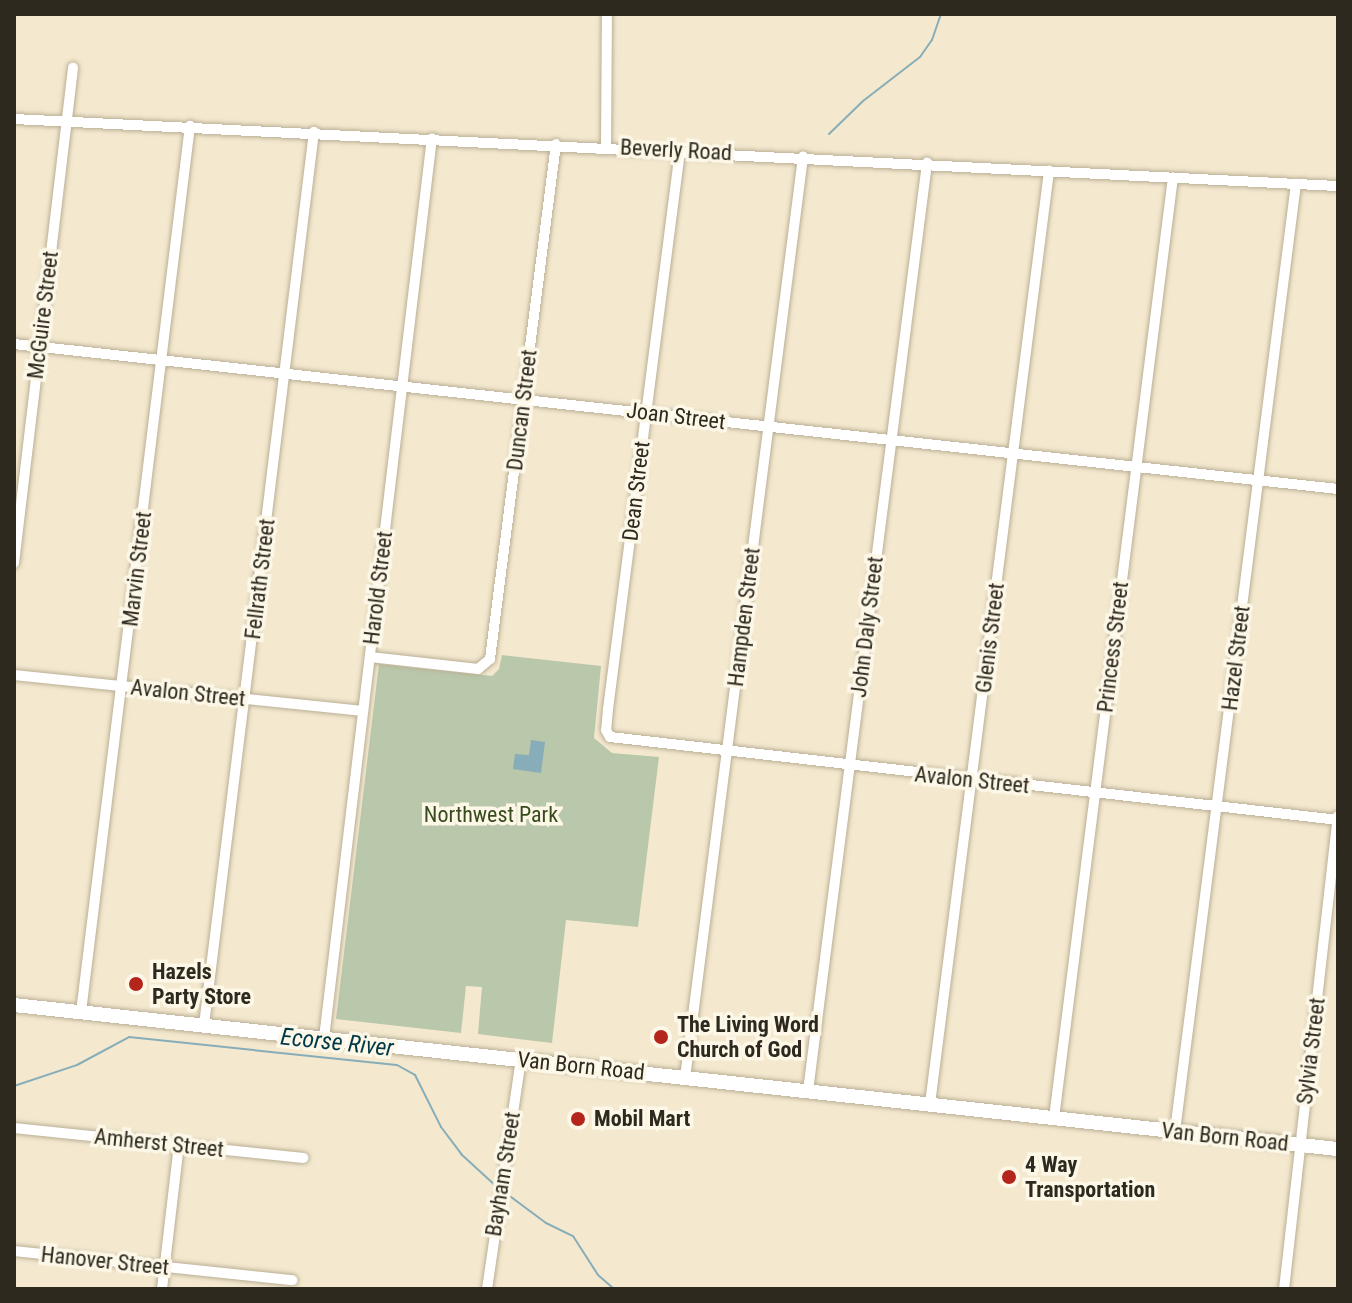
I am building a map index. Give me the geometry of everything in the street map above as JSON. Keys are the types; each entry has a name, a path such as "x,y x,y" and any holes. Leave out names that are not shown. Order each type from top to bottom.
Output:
{"main road":[{"name":"Van Born Road","path":"14,1005 1338,1149"}],"street":[{"path":"606,147 607,14"},
{"name":"McGuire Street","path":"14,563 73,68"},
{"name":"Beverly Road","path":"14,119 66,119 1338,186"},
{"name":"Marvin Street","path":"81,1012 190,126"},
{"name":"Fellrath Street","path":"204,1025 314,132"},
{"name":"Harold Street","path":"324,1038 432,138"},
{"name":"Duncan Street","path":"370,657 478,669 490,659 556,144"},
{"name":"Dean Street","path":"608,735 608,709 680,151"},
{"name":"Hampden Street","path":"685,1078 803,157"},
{"name":"John Daly Street","path":"808,1091 927,163"},
{"name":"Glenis Street","path":"930,1104 1049,171"},
{"name":"Princess Street","path":"1054,1118 1173,177"},
{"name":"Hazel Street","path":"1175,1131 1296,184"},
{"name":"Joan Street","path":"14,344 1338,489"},
{"name":"Avalon Street","path":"14,675 363,711"},
{"name":"Avalon Street","path":"608,735 616,741 1338,820"},
{"name":"Sylvia Street","path":"1284,1289 1338,814"},
{"name":"Bayham Street","path":"487,1289 521,1060"},
{"name":"Amherst Street","path":"14,1128 303,1158"},
{"path":"162,1289 179,1145"},
{"name":"Hanover Street","path":"14,1251 292,1280"}],"green space":[{"name":"Northwest Park","path":"502,655 601,666 594,738 612,753 659,757 638,927 566,920 552,1043 478,1034 482,987 466,986 461,1033 336,1019 379,664 492,676 499,669"}],"water":[{"path":"531,740 545,742 541,773 513,769 515,754 529,755"}],"waterway":[{"path":"829,134 863,101 920,57 932,40 941,14"},
{"name":"Ecorse River","path":"14,1086 77,1065 129,1037 397,1065 415,1075 441,1127 461,1154 498,1188"},
{"name":"Ecorse River","path":"507,1194 546,1223 573,1236 598,1275 614,1289"}],"place":[{"name":"Hazels Party Store","path":"136,984"},
{"name":"The Living Word Church of God","path":"661,1037"},
{"name":"Mobil Mart","path":"578,1119"},
{"name":"4 Way Transportation","path":"1009,1177"}]}
